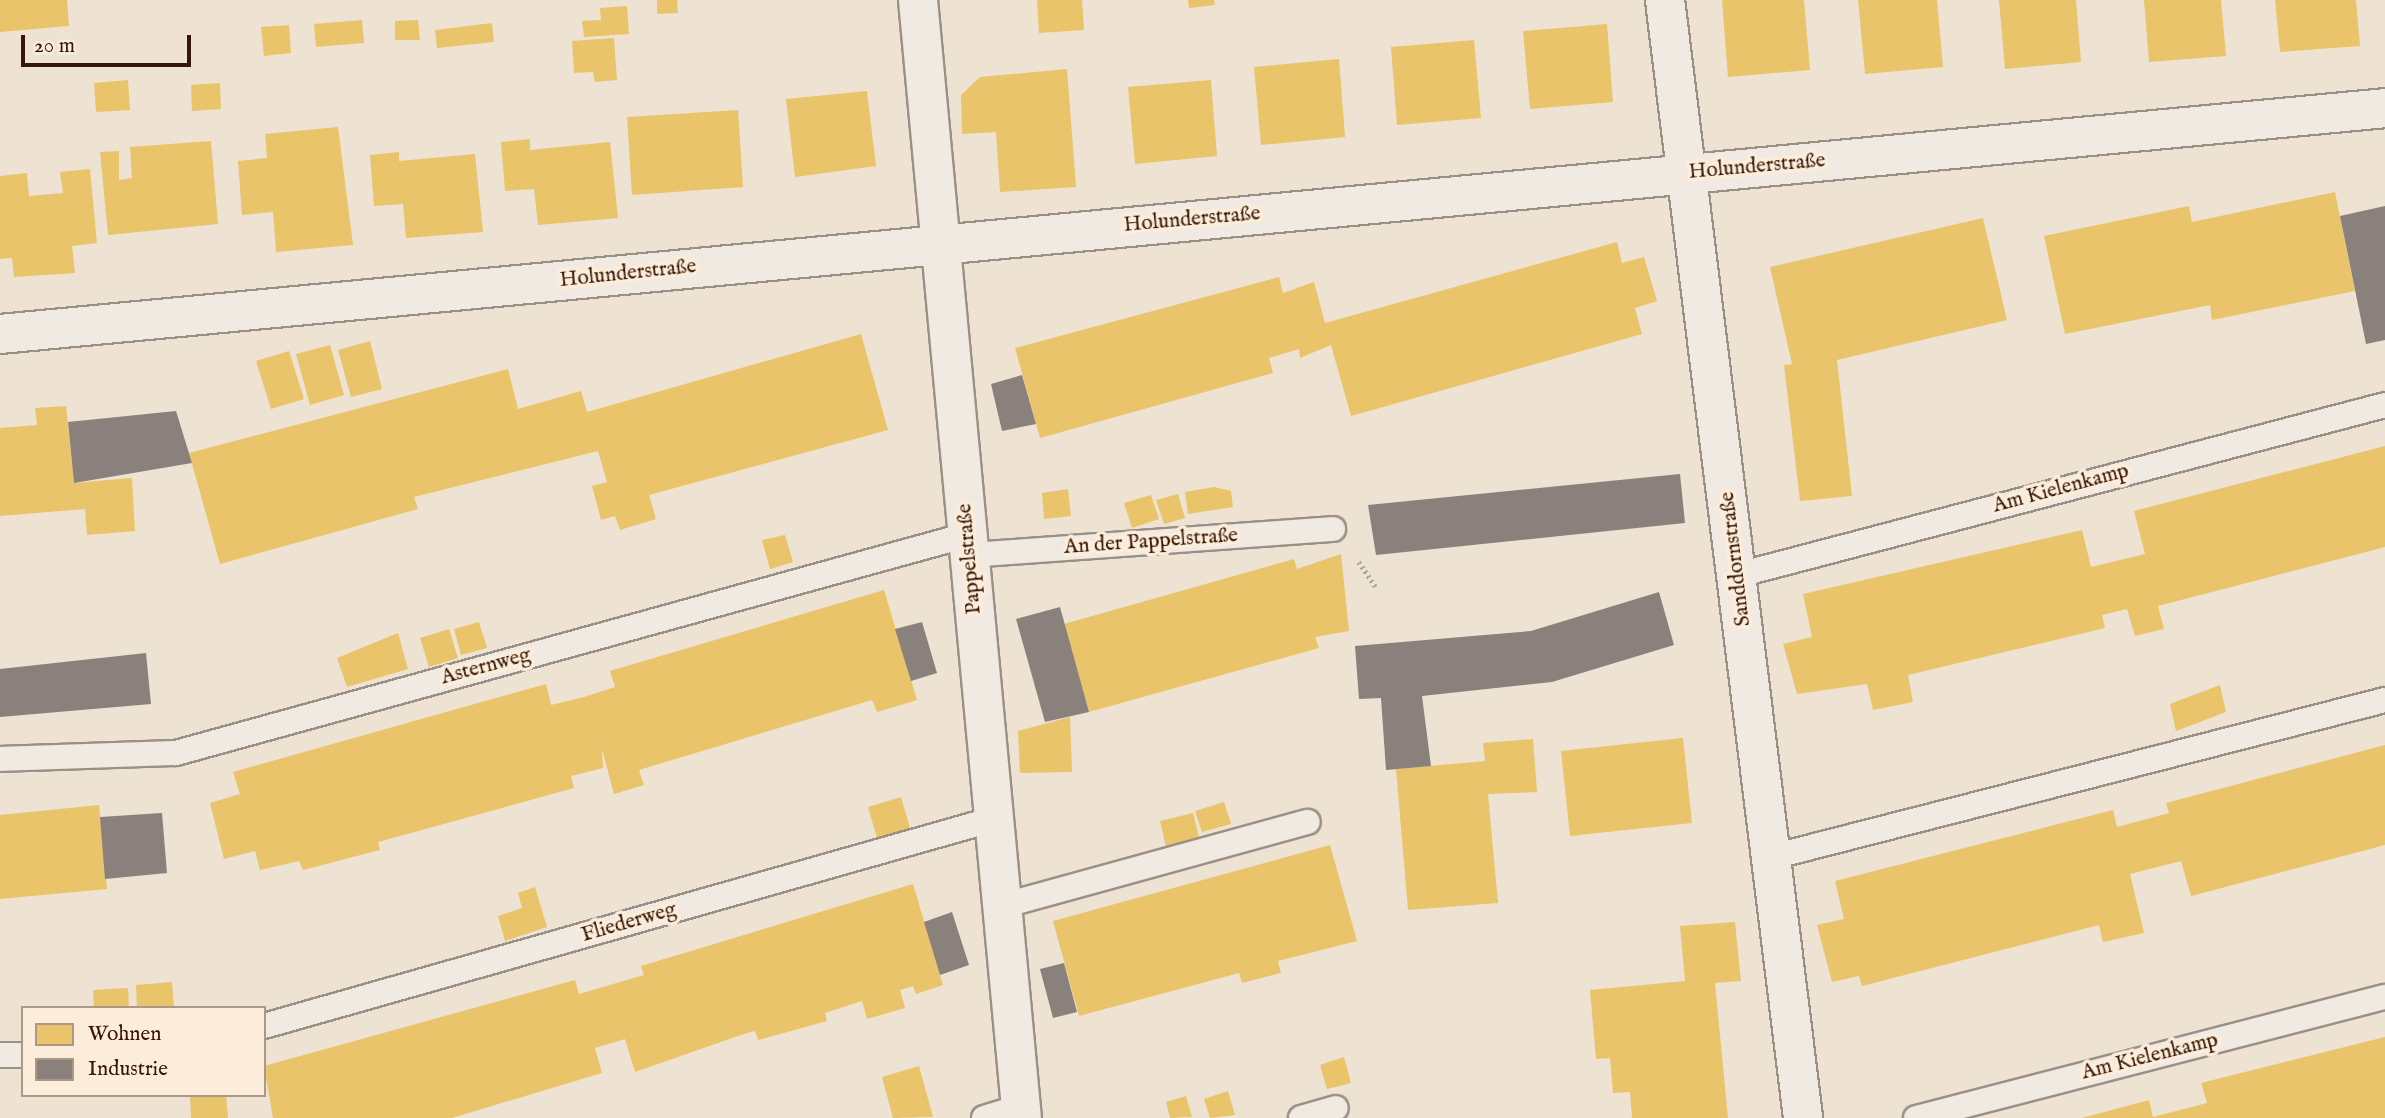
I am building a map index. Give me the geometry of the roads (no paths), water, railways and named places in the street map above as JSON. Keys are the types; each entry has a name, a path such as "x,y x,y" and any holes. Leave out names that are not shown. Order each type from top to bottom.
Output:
{"street":[{"name":"Pappelstraße","path":"918,0 1021,1113"},
{"name":"Sanddornstraße","path":"1665,0 1690,173 1803,1118"},
{"name":"Holunderstraße","path":"0,334 2385,108"}],"lane":[{"name":"Am Kielenkamp","path":"1738,575 2385,405"},
{"name":"An der Pappelstraße","path":"969,545 1332,529"},
{"name":"Asternweg","path":"0,759 176,753 969,545"},
{"path":"1772,857 2385,700"},
{"name":"Fliederweg","path":"266,1026 994,819"},
{"path":"1002,906 1308,822"},
{"name":"Am Kielenkamp","path":"1916,1118 2385,997"},
{"path":"0,1055 21,1055"},
{"path":"1301,1118 1336,1108"},
{"path":"984,1118 1021,1113"}]}
